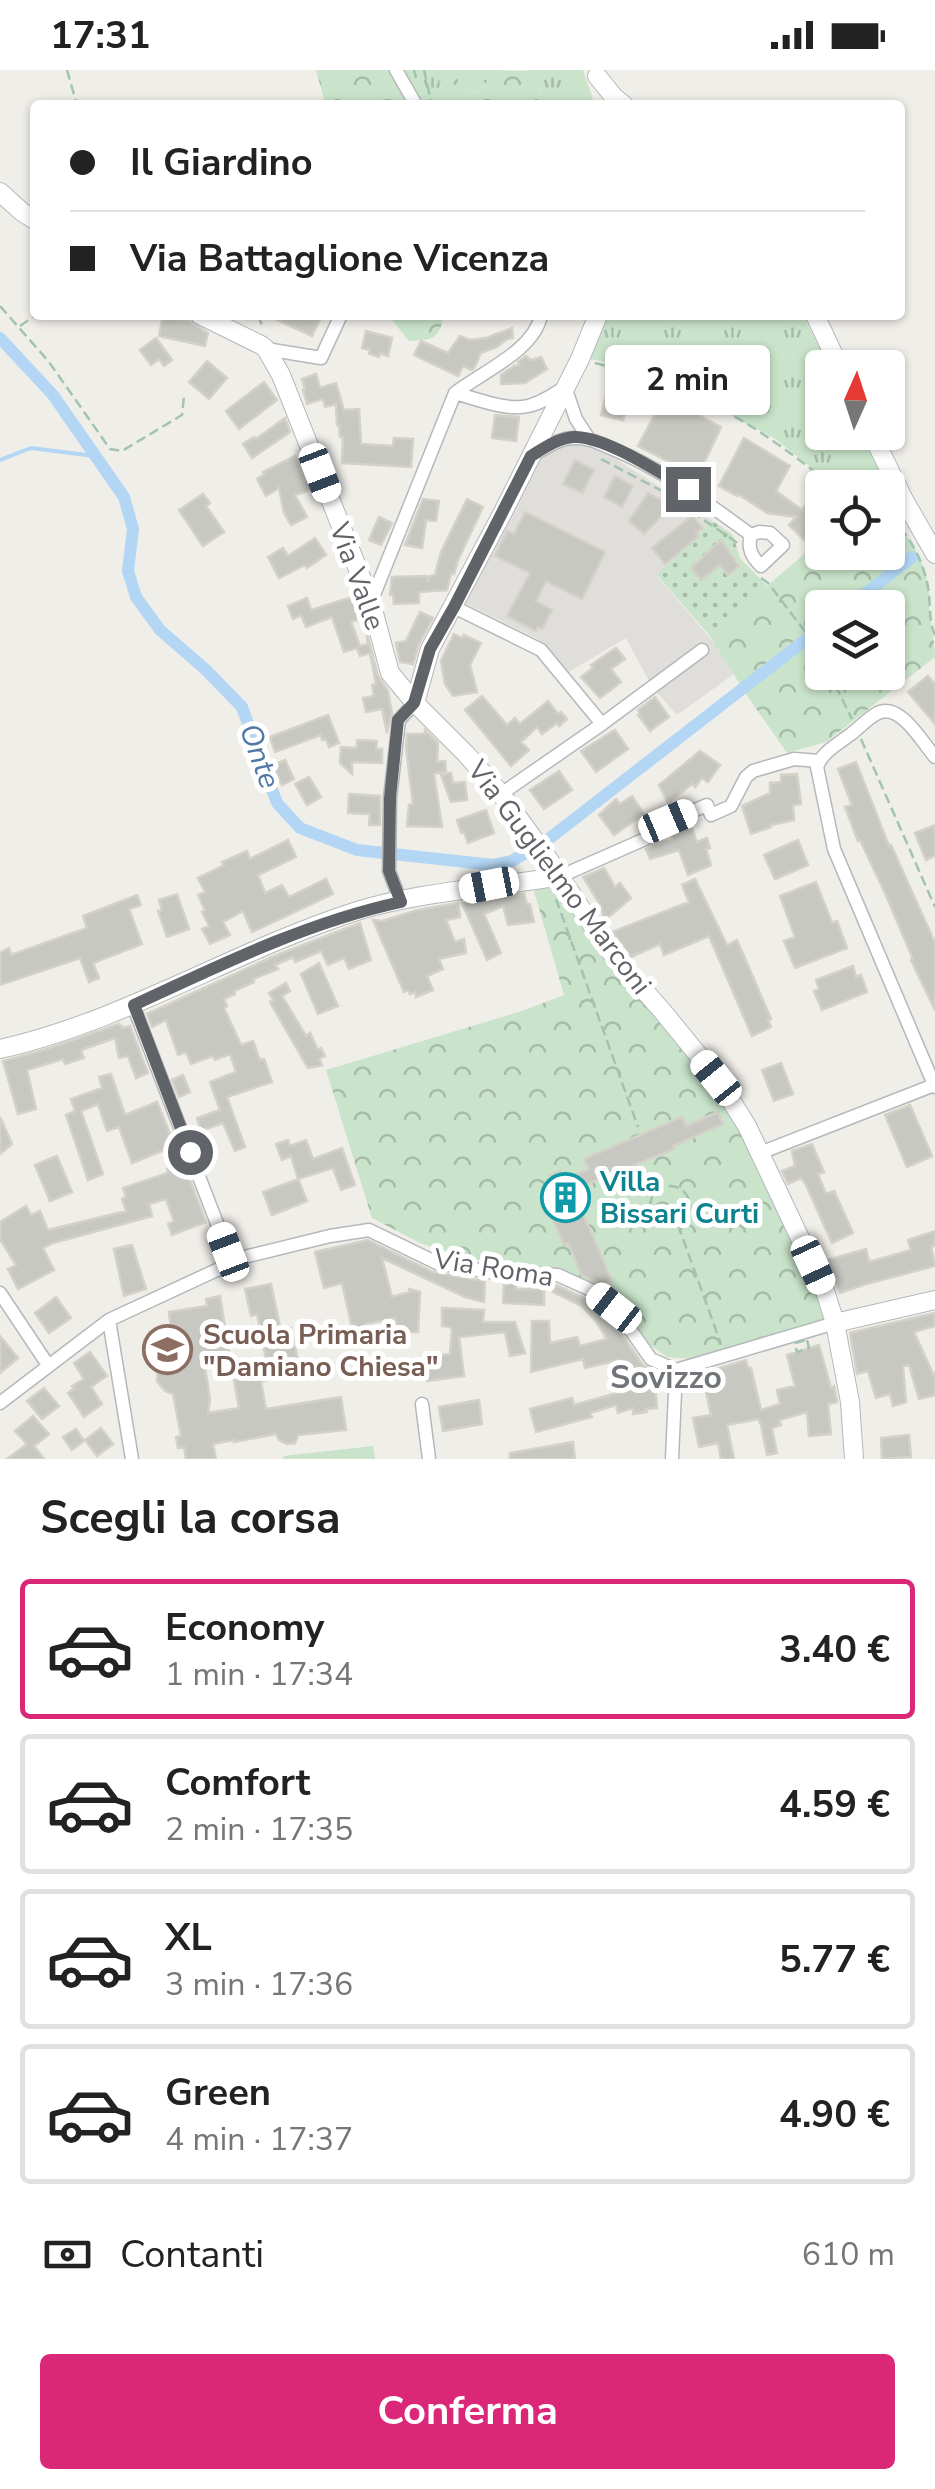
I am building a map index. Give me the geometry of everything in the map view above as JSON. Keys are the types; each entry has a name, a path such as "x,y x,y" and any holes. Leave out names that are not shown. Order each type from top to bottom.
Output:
{"street":[{"path":"396,70 416,100"},
{"path":"597,73 602,100"},
{"path":"597,73 620,100"},
{"path":"0,192 30,217"},
{"path":"210,320 266,349 322,358 339,320"},
{"path":"371,602 455,394 516,352 532,338 540,320"},
{"path":"401,902 389,871 388,838 398,720 414,703 430,649 566,387 596,320"},
{"path":"818,320 832,350"},
{"name":"Via Valle","path":"266,349 295,408 371,602 390,672 414,703"},
{"path":"455,394 511,407 544,400 566,387"},
{"path":"566,387 576,419 596,446"},
{"path":"550,417 576,419"},
{"path":"550,417 572,437 634,458 688,489 746,540"},
{"path":"531,456 572,437"},
{"path":"879,450 935,554"},
{"path":"454,607 541,650 602,724"},
{"path":"501,794 702,650"},
{"name":"Via Guglielmo Marconi","path":"414,703 501,794 608,949 716,1078 747,1126 825,1291 850,1402 854,1459"},
{"path":"0,1048 134,1005 223,964 360,910 553,872 646,839 668,821 730,806 753,772 794,758 818,761 876,713 888,710 901,716 935,757"},
{"path":"760,1153 934,1086 834,850 818,761"},
{"path":"134,1005 228,1260"},
{"name":"Via Roma","path":"0,1403 109,1320 221,1268 228,1260 369,1230 436,1263 490,1272 558,1275 591,1290 614,1308 651,1359 676,1370"},
{"path":"0,1294 48,1365"},
{"path":"672,1459 676,1370 834,1323 935,1300"},
{"path":"109,1320 132,1459"},
{"path":"422,1404 429,1459"}],"path":[{"path":"66,70 75,100"},
{"path":"414,70 418,86"},
{"path":"424,70 431,100"},
{"path":"0,306 49,362 110,449 122,451 182,415 184,396"},
{"path":"20,326 30,319"},
{"path":"580,359 648,377 693,395 771,439 812,470"},
{"path":"596,446 660,490 746,540"},
{"path":"905,536 925,574 935,636"},
{"path":"759,576 768,582 805,632"},
{"path":"838,690 935,908"},
{"path":"553,872 638,1127"},
{"path":"678,1188 688,1196 688,1216 678,1225 666,1226 652,1213 651,1201 658,1190 678,1188"},
{"path":"678,1225 726,1355"}],"shaded area":[{"path":"556,443 594,445 713,521 657,576 738,671 677,715 652,687 626,638 562,676 538,639 463,602 531,455"}],"green space":[{"path":"316,70 388,70 405,100 323,100"},
{"path":"398,70 495,70 484,86 470,94 440,81 444,100 416,100"},
{"path":"495,70 529,71 541,90 538,100 444,100 439,81 457,79 470,94 484,86"},
{"path":"527,70 583,70 593,100 538,100 541,90"},
{"path":"392,320 443,320 434,337 409,341"},
{"path":"601,320 806,320 820,350 805,350 805,450 868,450 878,470 814,470 774,438 689,393 613,363 584,358"},
{"path":"713,521 733,535 740,558 767,586 709,635 657,575"},
{"path":"905,535 916,551 928,584 935,657 905,680 905,590 805,590 805,690 893,690 826,742 787,753 709,635 805,553 805,570 905,570"},
{"path":"555,882 717,1092 778,1202 827,1318 690,1359 667,1357 641,1338 626,1306 597,1287 562,1271 465,1258 420,1243 372,1218 326,1070 564,995 534,891"},
{"path":"373,1446 375,1459 283,1456"}],"building":[{"path":"162,320 189,321 208,333 205,346 159,336"},
{"path":"278,320 320,320 312,336"},
{"path":"512,328 513,338 481,353 472,370 463,366 458,376 414,355 421,341 448,353 460,336 470,340 486,338"},
{"path":"366,331 392,338 388,356 369,354 370,350 362,348"},
{"path":"156,338 172,360 164,366 159,359 151,365 140,350"},
{"path":"526,356 531,360 541,357 547,369 525,383 501,384 501,375"},
{"path":"207,361 227,378 209,399 189,382"},
{"path":"316,374 320,388 336,383 344,410 359,409 361,444 393,446 394,438 413,439 411,467 342,463 343,437 337,425 336,404 325,407 323,399 307,404 302,379"},
{"path":"616,380 640,388 633,402 629,400 623,420 601,415"},
{"path":"264,382 277,400 239,429 226,411"},
{"path":"664,397 721,427 700,472 692,469 691,473 638,446"},
{"path":"495,415 519,417 516,441 492,438"},
{"path":"285,418 290,432 252,458 243,444"},
{"path":"744,438 790,466 776,491 802,510 805,506 805,539 789,525 796,517 767,513 719,486"},
{"path":"295,456 313,489 295,495 307,517 291,525 279,488 266,496 257,479"},
{"path":"575,460 594,470 582,493 563,484"},
{"path":"615,476 633,486 622,507 604,497"},
{"path":"648,493 671,506 644,534 629,521"},
{"path":"203,494 210,503 206,506 224,532 203,546 179,510"},
{"path":"423,499 439,501 436,521 426,520 422,548 405,545"},
{"path":"467,499 483,507 447,590 419,592 419,603 394,604 393,594 390,595 392,577 427,576 427,582 435,575 441,552"},
{"path":"525,512 605,552 582,599 546,581 536,601 552,610 542,629 538,627 536,631 507,616 530,573 495,556 507,531 514,534"},
{"path":"692,516 703,528 696,533 699,536 665,564 652,548"},
{"path":"379,517 392,523 381,545 369,540"},
{"path":"315,538 326,555 307,568 305,565 279,578 268,557 283,548 288,556"},
{"path":"721,540 739,566 728,575 720,565 701,580 691,568"},
{"path":"352,597 359,619 351,622 360,646 368,644 366,630 378,676 388,691 392,713 387,733 382,709 366,712 363,698 374,696 372,685 376,684 370,653 360,656 357,648 344,652 332,617 306,627 301,615 293,619 288,606 307,598 311,610"},
{"path":"420,612 433,618 413,664 400,662 396,643 406,641"},
{"path":"454,634 481,643 470,665 477,692 453,696 445,684 441,661"},
{"path":"616,648 625,659 611,669 621,682 600,698 581,677"},
{"path":"928,676 935,684 935,724 908,692"},
{"path":"482,696 507,725 515,718 520,724 548,701 567,719 542,734 537,727 521,742 529,750 511,766 465,710"},
{"path":"655,697 669,717 650,731 638,710"},
{"path":"328,715 339,743 329,747 321,735 275,752 270,737"},
{"path":"425,730 438,743 437,762 445,761 446,771 434,774 442,827 407,826 409,805 413,804 407,734 425,734"},
{"path":"615,730 628,749 596,772 581,751"},
{"path":"357,740 377,741 376,749 382,749 382,763 352,762 352,774 340,763 341,747 357,748"},
{"path":"700,751 720,765 708,782 702,778 695,787 692,784 668,803 659,785"},
{"path":"285,760 294,779 282,785 272,766"},
{"path":"856,762 889,846 935,943 935,1010 845,807 852,805 838,769"},
{"path":"559,771 572,790 544,809 530,790"},
{"path":"451,773 453,783 465,782 467,800 451,802 441,775"},
{"path":"797,774 801,804 793,805 794,820 751,834 742,806 770,793 770,783 781,782 781,775"},
{"path":"309,777 321,797 307,805 295,784"},
{"path":"349,794 380,796 380,825 369,825 370,814 348,813"},
{"path":"632,796 644,814 614,835 599,815 616,799 620,804"},
{"path":"486,810 494,833 468,843 457,820"},
{"path":"688,824 697,842 707,838 711,865 688,875 679,850 650,859 646,849 673,840 671,832"},
{"path":"935,825 935,856 926,860 915,833"},
{"path":"288,840 296,857 258,875 265,893 282,885 289,897 326,879 333,894 252,932 243,911 223,922 230,935 210,944 202,929 209,926 198,895 205,892 198,878 247,851 250,859"},
{"path":"798,840 808,865 775,879 764,855"},
{"path":"604,868 615,887 620,883 631,898 604,921 601,906 583,877"},
{"path":"695,879 727,945 737,940 771,1019 771,1027 752,1036 709,936 664,955 660,944 631,957 612,932 689,902 682,885"},
{"path":"816,882 847,948 795,968 784,941 795,937 780,896"},
{"path":"177,894 189,929 167,937 158,911 162,910 159,900"},
{"path":"524,894 534,922 508,925 503,906 484,914 501,953 487,960 462,903"},
{"path":"137,895 141,905 129,909 142,944 93,963 99,978 89,982 80,958 0,985 0,953 9,948 11,955 87,928 83,916"},
{"path":"458,903 460,917 446,920 455,942 464,939 466,953 439,959 443,969 427,976 433,990 416,997 415,992 404,992 373,920"},
{"path":"360,923 371,960 349,969 344,958 328,965 321,951 295,962 293,957 224,999 224,1008 241,1045 253,1041 272,1082 227,1097 245,1147 235,1151 223,1123 201,1131 197,1118 220,1110 210,1082 236,1072 230,1054 191,1064 186,1052 178,1055 166,1020 152,1027 147,1014 272,957"},
{"path":"319,963 338,1006 318,1014 301,974"},
{"path":"853,966 867,992 822,1010 814,991 819,989 816,980"},
{"path":"286,983 290,991 282,996 306,1036 310,1033 318,1050 321,1048 325,1056 319,1059 322,1065 308,1068 270,1002 273,1000 269,993"},
{"path":"119,1024 123,1028 130,1026 148,1073 136,1078 128,1056 119,1058 115,1038 84,1049 84,1058 65,1064 63,1059 27,1070 36,1109 18,1114 3,1061"},
{"path":"781,1063 793,1094 774,1101 762,1070"},
{"path":"111,1074 125,1115 157,1102 206,1222 172,1235 168,1224 174,1221 166,1199 149,1204 152,1216 43,1248 54,1270 18,1289 8,1269 16,1265 0,1239 0,1222 26,1206 31,1215 40,1211 48,1230 126,1211 123,1188 168,1173 167,1169 174,1167 167,1149 132,1163 119,1127 107,1131 98,1104 81,1111 103,1174 88,1180 66,1115 75,1111 71,1099 102,1088 99,1077"},
{"path":"183,1075 190,1092 179,1097 172,1080"},
{"path":"910,1105 932,1156 907,1167 885,1115"},
{"name":"Villa Bissari Curti","path":"718,1112 723,1124 673,1146 674,1149 573,1190 612,1281 602,1285 581,1274 550,1213 562,1207 549,1175 560,1171 564,1180 589,1169 584,1159 682,1117 686,1126"},
{"path":"0,1117 12,1144 0,1154"},
{"path":"288,1140 290,1146 306,1140 313,1159 342,1148 355,1185 341,1190 333,1168 298,1179 291,1156 282,1160 276,1144"},
{"path":"812,1144 824,1172 818,1174 826,1194 834,1191 853,1233 832,1243 806,1185 801,1178 788,1184 782,1171 795,1166 792,1151"},
{"path":"57,1156 72,1192 50,1201 35,1165"},
{"path":"298,1179 307,1201 272,1215 263,1192"},
{"path":"935,1231 935,1246 931,1246 935,1266 840,1293 827,1260 866,1249 869,1262 911,1250 908,1240"},
{"path":"368,1240 433,1272 485,1281 484,1302 382,1258 392,1297 409,1289 420,1292 418,1332 407,1332 408,1343 397,1344 395,1318 366,1324 369,1343 356,1346 342,1283 324,1288 315,1252"},
{"path":"132,1245 146,1289 124,1296 114,1249"},
{"path":"504,1283 516,1283 516,1289 544,1289 544,1305 503,1303"},
{"path":"271,1284 281,1331 291,1328 300,1369 261,1382 266,1409 341,1397 346,1430 298,1435 295,1443 287,1444 276,1434 234,1440 213,1444 216,1459 186,1459 184,1447 178,1448 176,1437 181,1436 173,1394 157,1381 158,1360 154,1361 151,1343 158,1342 156,1331 171,1329 169,1312 207,1306 206,1299 220,1296 229,1351 203,1355 210,1399 208,1413 239,1408 234,1380 268,1369 257,1314 251,1316 245,1289"},
{"path":"556,1285 608,1315 643,1365 654,1371 657,1408 633,1414 633,1408 618,1413 616,1405 590,1413 592,1417 536,1432 530,1409 572,1398 574,1405 635,1388 619,1360 585,1368 583,1359 531,1372 532,1321 549,1321 550,1343 577,1337 580,1346 607,1339 583,1307 553,1292"},
{"path":"56,1297 71,1318 49,1333 35,1313"},
{"path":"442,1308 484,1310 483,1322 515,1322 525,1353 510,1356 505,1332 459,1337 464,1376 427,1381 424,1357 450,1354 452,1329 442,1326"},
{"path":"935,1313 935,1326 914,1332 935,1373 935,1395 919,1399 909,1365 903,1366 906,1402 893,1406 890,1394 876,1398 868,1371 857,1374 850,1333"},
{"path":"0,1336 18,1358 0,1373"},
{"path":"819,1345 837,1402 828,1404 831,1434 809,1436 807,1412 779,1420 781,1425 772,1428 777,1453 767,1455 758,1419 727,1425 734,1459 721,1459 718,1443 699,1447 693,1418 711,1415 704,1382 698,1383 696,1375 746,1360 761,1410 780,1404 777,1390 795,1386 787,1355"},
{"path":"90,1352 107,1376 91,1387 102,1404 84,1417 68,1393 84,1379 74,1363"},
{"path":"44,1388 59,1406 42,1419 27,1401"},
{"path":"479,1400 482,1424 443,1431 439,1407"},
{"path":"33,1416 49,1434 34,1446 44,1459 7,1459 27,1444 15,1431"},
{"path":"101,1428 113,1444 97,1456 85,1440"},
{"path":"76,1429 84,1441 72,1450 63,1437"},
{"path":"909,1435 911,1457 882,1459 881,1438"},
{"path":"573,1442 575,1459 510,1459 510,1453"}],"waterway":[{"name":"Onte","path":"0,338 53,395 124,497 133,529 128,571 136,597 160,630 242,707 277,803 300,828 357,850 493,865 512,861 550,838 805,640"},
{"path":"0,460 31,448 95,456"},
{"name":"Onte","path":"870,590 912,557"}],"place":[{"name":"Villa Bissari Curti","path":"565,1197"},
{"name":"Scuola Primaria \"Damiano Chiesa\"","path":"168,1350"}],"district":[{"name":"Sovizzo","path":"666,1377"}],"route":[{"path":"190,1152 134,1005 223,964 360,910 401,902 389,871 390,798 398,720 414,703 430,649 531,456 572,437 589,439 634,458 688,489"}]}
